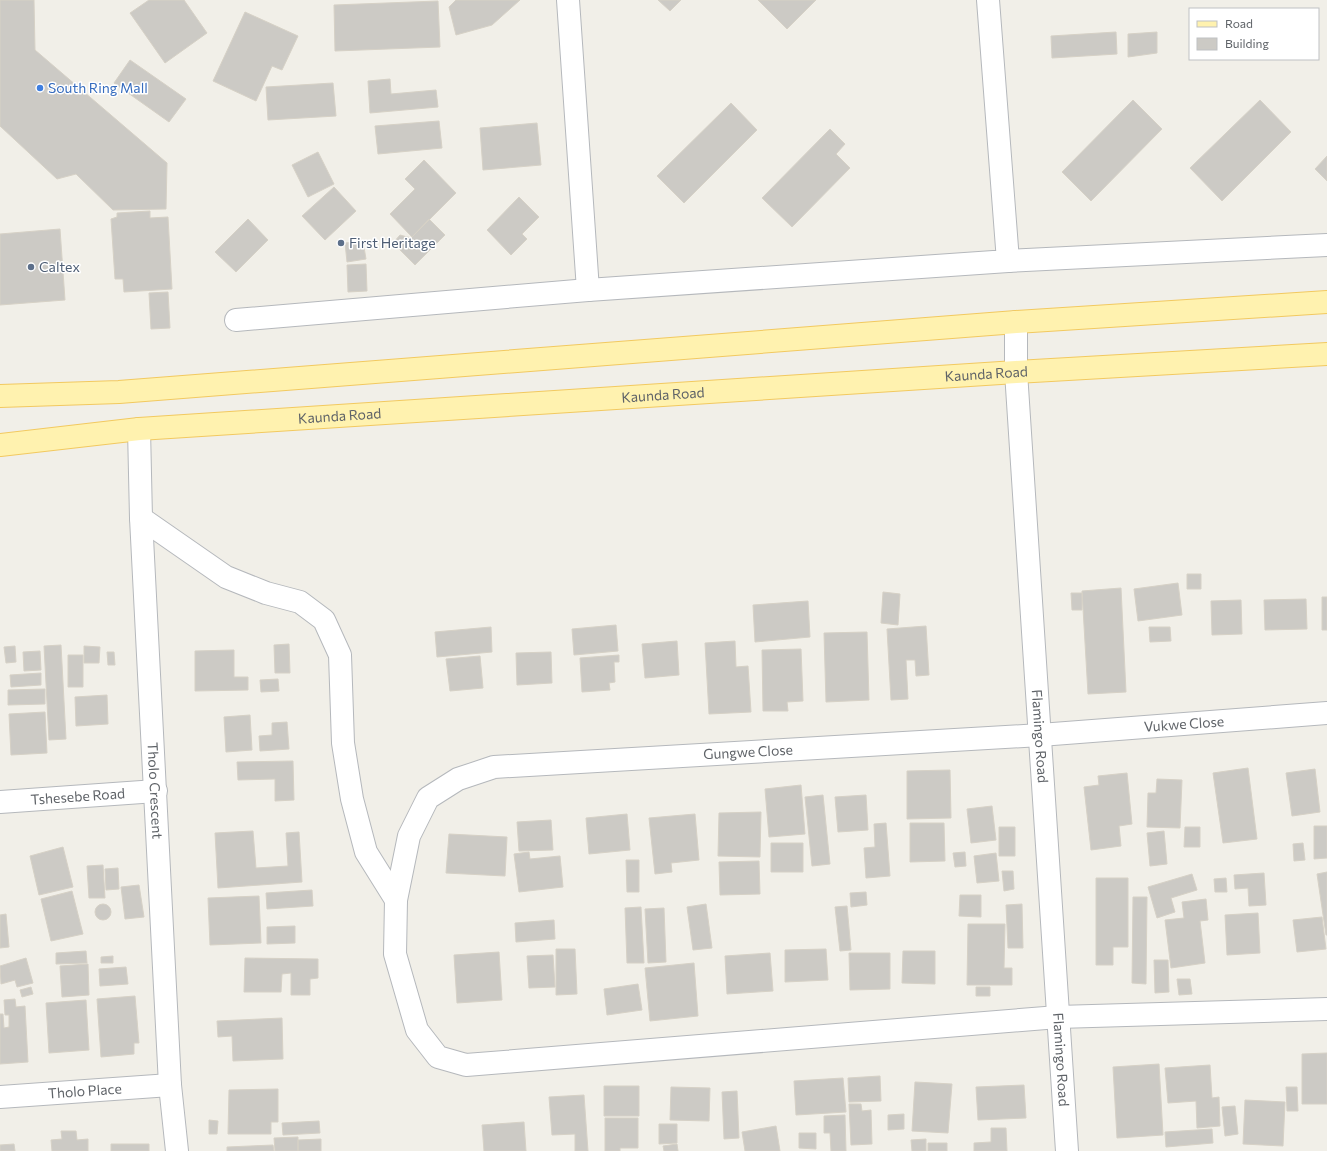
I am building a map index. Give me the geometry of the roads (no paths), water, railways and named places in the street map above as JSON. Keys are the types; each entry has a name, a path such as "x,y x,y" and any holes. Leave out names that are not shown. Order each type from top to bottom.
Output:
{"main road":[{"path":"0,396 119,392 1016,322 1327,302"},
{"name":"Kaunda Road","path":"0,445 139,429 1016,372 1327,354"}],"street":[{"path":"568,0 588,290"},
{"path":"988,0 1008,261"},
{"path":"236,320 588,290 1008,261 1327,245"},
{"name":"Flamingo Road","path":"1016,322 1016,372 1067,1151"},
{"name":"Tholo Crescent","path":"139,429 141,518 170,1085 176,1151"},
{"path":"141,518 226,576 266,593 300,602 324,620 340,655 343,743 352,799 366,852 396,900"},
{"name":"Vukwe Close","path":"1040,735 1327,713"},
{"name":"Gungwe Close","path":"1040,735 494,767 458,779 428,798 409,836 396,900 395,954 417,1030 438,1057 466,1065 1058,1017 1327,1009"},
{"name":"Tshesebe Road","path":"0,802 156,791"},
{"name":"Tholo Place","path":"0,1097 170,1085"}],"place":[{"name":"South Ring Mall","path":"40,88"},
{"name":"First Heritage","path":"341,243"},
{"name":"Caltex","path":"31,267"}]}
